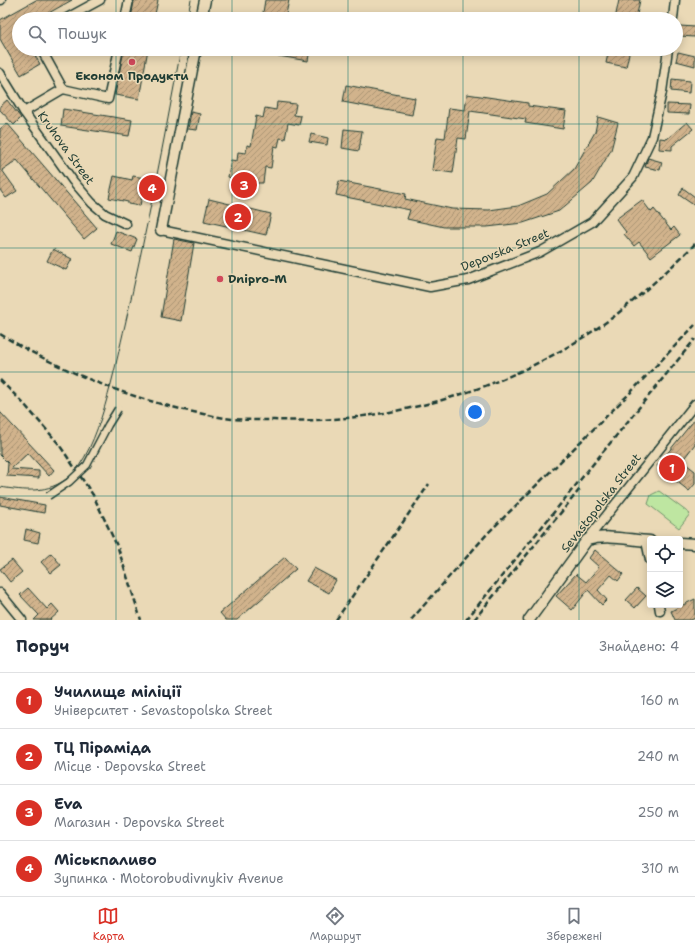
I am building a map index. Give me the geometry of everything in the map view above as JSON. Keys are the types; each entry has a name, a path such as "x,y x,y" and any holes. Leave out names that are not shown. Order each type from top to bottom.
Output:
{"street":[{"path":"78,12 100,0"},
{"path":"126,12 129,0"},
{"path":"203,12 205,0"},
{"path":"674,12 675,0"},
{"path":"45,56 63,89"},
{"path":"24,112 63,89 108,99 117,56"},
{"path":"161,230 195,56"},
{"name":"Depovska Street","path":"161,230 430,287 468,280 540,252 592,222 633,176 652,137 662,92 667,56"},
{"name":"Kruhova Street","path":"0,73 24,112 59,162 92,203 105,214 126,224"},
{"name":"Sevastopolska Street","path":"529,620 587,540 695,404"},
{"path":"48,496 69,482 87,465 118,409"},
{"path":"587,540 597,537 608,537 647,541"},
{"path":"683,543 695,544"},
{"path":"0,593 22,620"}],"green space":[{"path":"659,491 690,514 679,528 648,504 651,495"}],"building":[{"path":"36,0 72,0 51,12 14,12"},
{"path":"134,0 158,0 155,12 132,12"},
{"path":"265,0 289,0 286,12 263,12"},
{"path":"619,0 640,0 637,12 616,12"},
{"path":"12,13 12,56 35,56 40,64 21,75 0,39 0,20"},
{"path":"683,26 695,27 695,37 683,36"},
{"path":"683,53 695,56 695,66 676,61 677,56 683,56"},
{"path":"123,56 147,56 139,99 115,95"},
{"path":"279,56 309,56 308,61"},
{"path":"608,56 628,56 626,67 606,63"},
{"path":"672,79 690,81 689,93 671,91"},
{"path":"346,85 415,98 412,115 343,102"},
{"path":"467,94 528,103 528,106 566,111 563,129 525,123 526,119 470,111 466,139 458,138 453,173 432,170 437,137 445,138 449,108 465,110"},
{"path":"7,100 21,118 14,125 0,110 0,106"},
{"path":"277,102 296,104 294,115 301,116 299,125 288,123 285,139 280,138 278,147 274,146 271,168 265,167 263,183 257,183 256,189 231,186 232,178 228,177 231,160 237,161 238,152 246,153 247,145 251,146 256,116 263,118 265,108 276,110"},
{"path":"667,104 690,105 689,114 667,113"},
{"path":"63,109 132,120 129,136 61,126"},
{"path":"191,112 200,114 197,130 188,129"},
{"path":"598,117 618,123 611,150 592,183 559,211 523,223 487,227 444,227 407,219 410,210 336,195 339,181 406,194 405,199 452,209 489,210 518,206 547,194 574,169 595,132"},
{"path":"687,122 693,129 672,146 672,150 659,149 660,138 667,139"},
{"path":"7,123 97,228 84,239 17,160 2,170 17,191 6,198 0,190 0,129"},
{"path":"344,129 362,131 359,151 342,148"},
{"path":"311,134 328,138 327,145 309,142"},
{"path":"648,158 662,162 660,170 645,167"},
{"path":"114,176 132,180 133,176 145,178 140,206 109,198"},
{"path":"683,188 695,197 695,206 679,195"},
{"path":"209,199 271,214 266,235 204,221"},
{"path":"642,200 651,212 654,209 671,230 674,227 680,235 651,257 639,242 634,246 624,234 626,232 616,219"},
{"path":"116,231 137,239 132,252 111,244"},
{"path":"174,239 194,243 181,321 161,317"},
{"path":"53,249 72,259 66,270 47,261"},
{"path":"0,412 54,470 49,476 28,453 11,469 39,471 39,478 7,476 8,463 0,455"},
{"path":"695,419 695,444 682,461 695,471 695,484 689,491 657,466"},
{"path":"0,497 45,505 44,513 0,505"},
{"path":"26,529 40,533 38,543 24,540"},
{"path":"595,550 623,574 618,581 611,575 598,590 607,600 602,605 588,590 572,610 556,596 576,574 586,582 599,567 589,558"},
{"path":"51,553 61,565 51,573 41,562"},
{"path":"285,557 296,569 237,620 226,620 220,613"},
{"path":"12,560 22,572 10,582 0,569"},
{"path":"314,568 336,580 329,593 306,581"},
{"path":"28,588 47,609 52,604 59,612 50,620 34,620 39,615 20,595"},
{"path":"637,588 646,596 635,608 626,600"},
{"path":"695,599 695,618 691,620 675,620 671,611 677,608 683,608 683,605"}],"tram line":[{"path":"188,12 191,0"},
{"path":"0,487 18,490 36,490 45,489 61,482 69,477 80,465 98,428 111,383 133,291 180,56"}],"railway":[{"path":"0,334 27,350 83,377 141,398 201,414 232,419 253,420 318,420 363,416 407,409 450,398 492,383 533,365 572,344 612,318 649,287 695,244"},
{"path":"411,620 487,534 631,392 695,325"},
{"path":"466,620 695,339"},
{"path":"0,380 24,404 58,443 93,495 118,548 141,620"},
{"path":"336,620 429,484"},
{"path":"474,620 580,489"}],"place":[{"name":"Економ Продукти","path":"132,62"},
{"name":"Eva","path":"244,185"},
{"name":"Міськпаливо","path":"152,188"},
{"name":"ТЦ Піраміда","path":"238,217"},
{"name":"Dnipro-M","path":"220,279"},
{"name":"Училище міліції","path":"672,468"}]}
